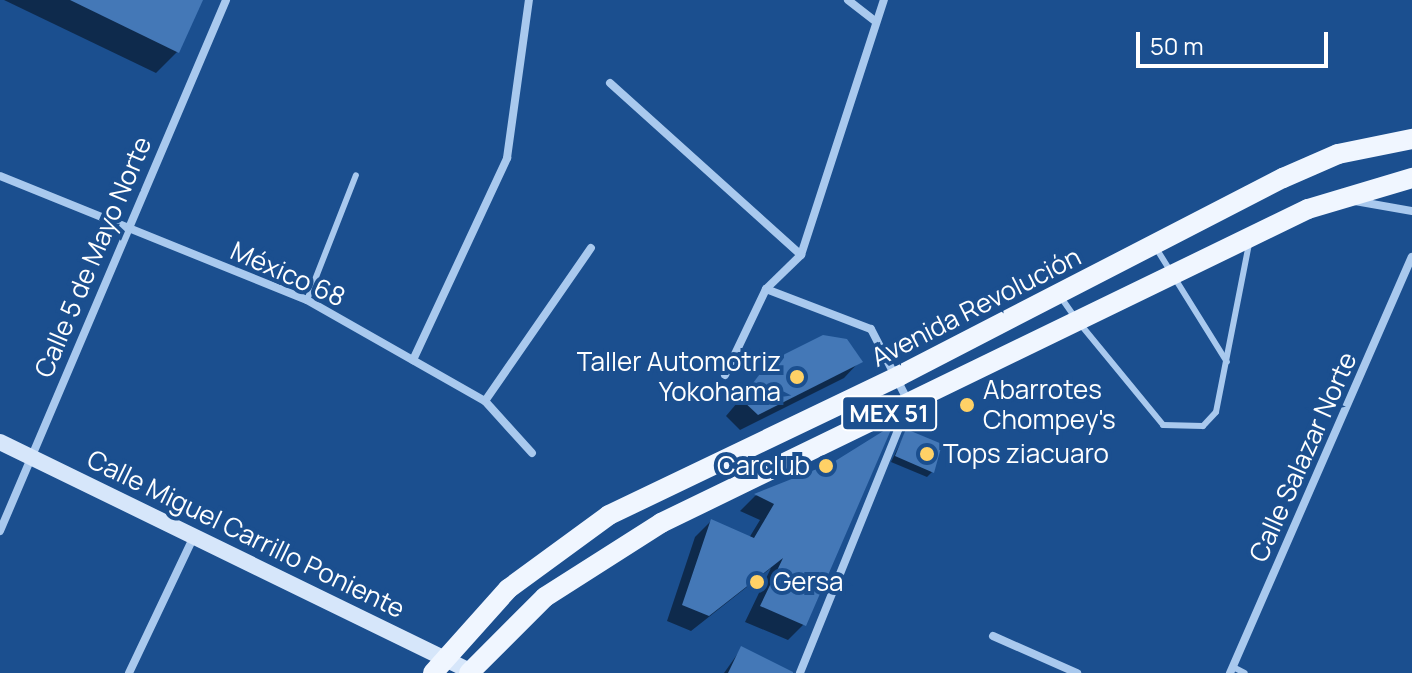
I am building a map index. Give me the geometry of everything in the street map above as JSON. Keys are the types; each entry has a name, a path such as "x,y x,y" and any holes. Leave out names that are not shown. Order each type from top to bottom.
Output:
{"main road":[{"name":"Avenida Revolución","path":"437,664 508,589 609,515 899,376 1307,167 1412,139"},
{"name":"MEX 51","path":"472,672 545,597 607,555 1251,236 1338,198 1412,178"}],"street":[{"name":"Calle 5 de Mayo Norte","path":"0,531 125,228 226,0"},
{"path":"413,360 507,158 529,0"},
{"path":"848,0 875,21"},
{"path":"725,375 766,289 801,255 884,0"},
{"path":"610,83 801,255"},
{"name":"México 68","path":"0,176 307,300 485,401 532,453"},
{"path":"1338,198 1412,211"},
{"path":"485,401 591,248"},
{"name":"Calle Salazar Norte","path":"1231,670 1412,257"},
{"path":"766,289 871,329 899,376 909,403 800,673"},
{"name":"Calle Miguel Carrillo Poniente","path":"0,442 195,534 437,664 472,672"},
{"path":"129,673 195,534"},
{"path":"993,636 1077,673"}],"lane":[{"path":"307,300 356,175"},
{"path":"1058,294 1163,425 1203,426 1216,412 1251,236"},
{"path":"1155,245 1227,362"},
{"path":"1231,670 1245,673"}],"building":[{"path":"70,0 203,0 179,53"},
{"name":"Taller Automotriz Yokohama","path":"823,335 847,339 863,362 758,415 741,399 769,362"},
{"path":"893,425 806,626 760,606 783,558 709,616 682,605 711,519 754,538 774,504 754,494 832,463"},
{"path":"906,429 942,444 934,473 895,456"},
{"path":"741,646 793,672 793,673 728,673"}],"place":[{"name":"Taller Automotriz Yokohama","path":"797,377"},
{"name":"Abarrotes Chompey's","path":"967,405"},
{"name":"Tops ziacuaro","path":"927,454"},
{"name":"Carclub","path":"826,466"},
{"name":"Gersa","path":"757,582"}]}
